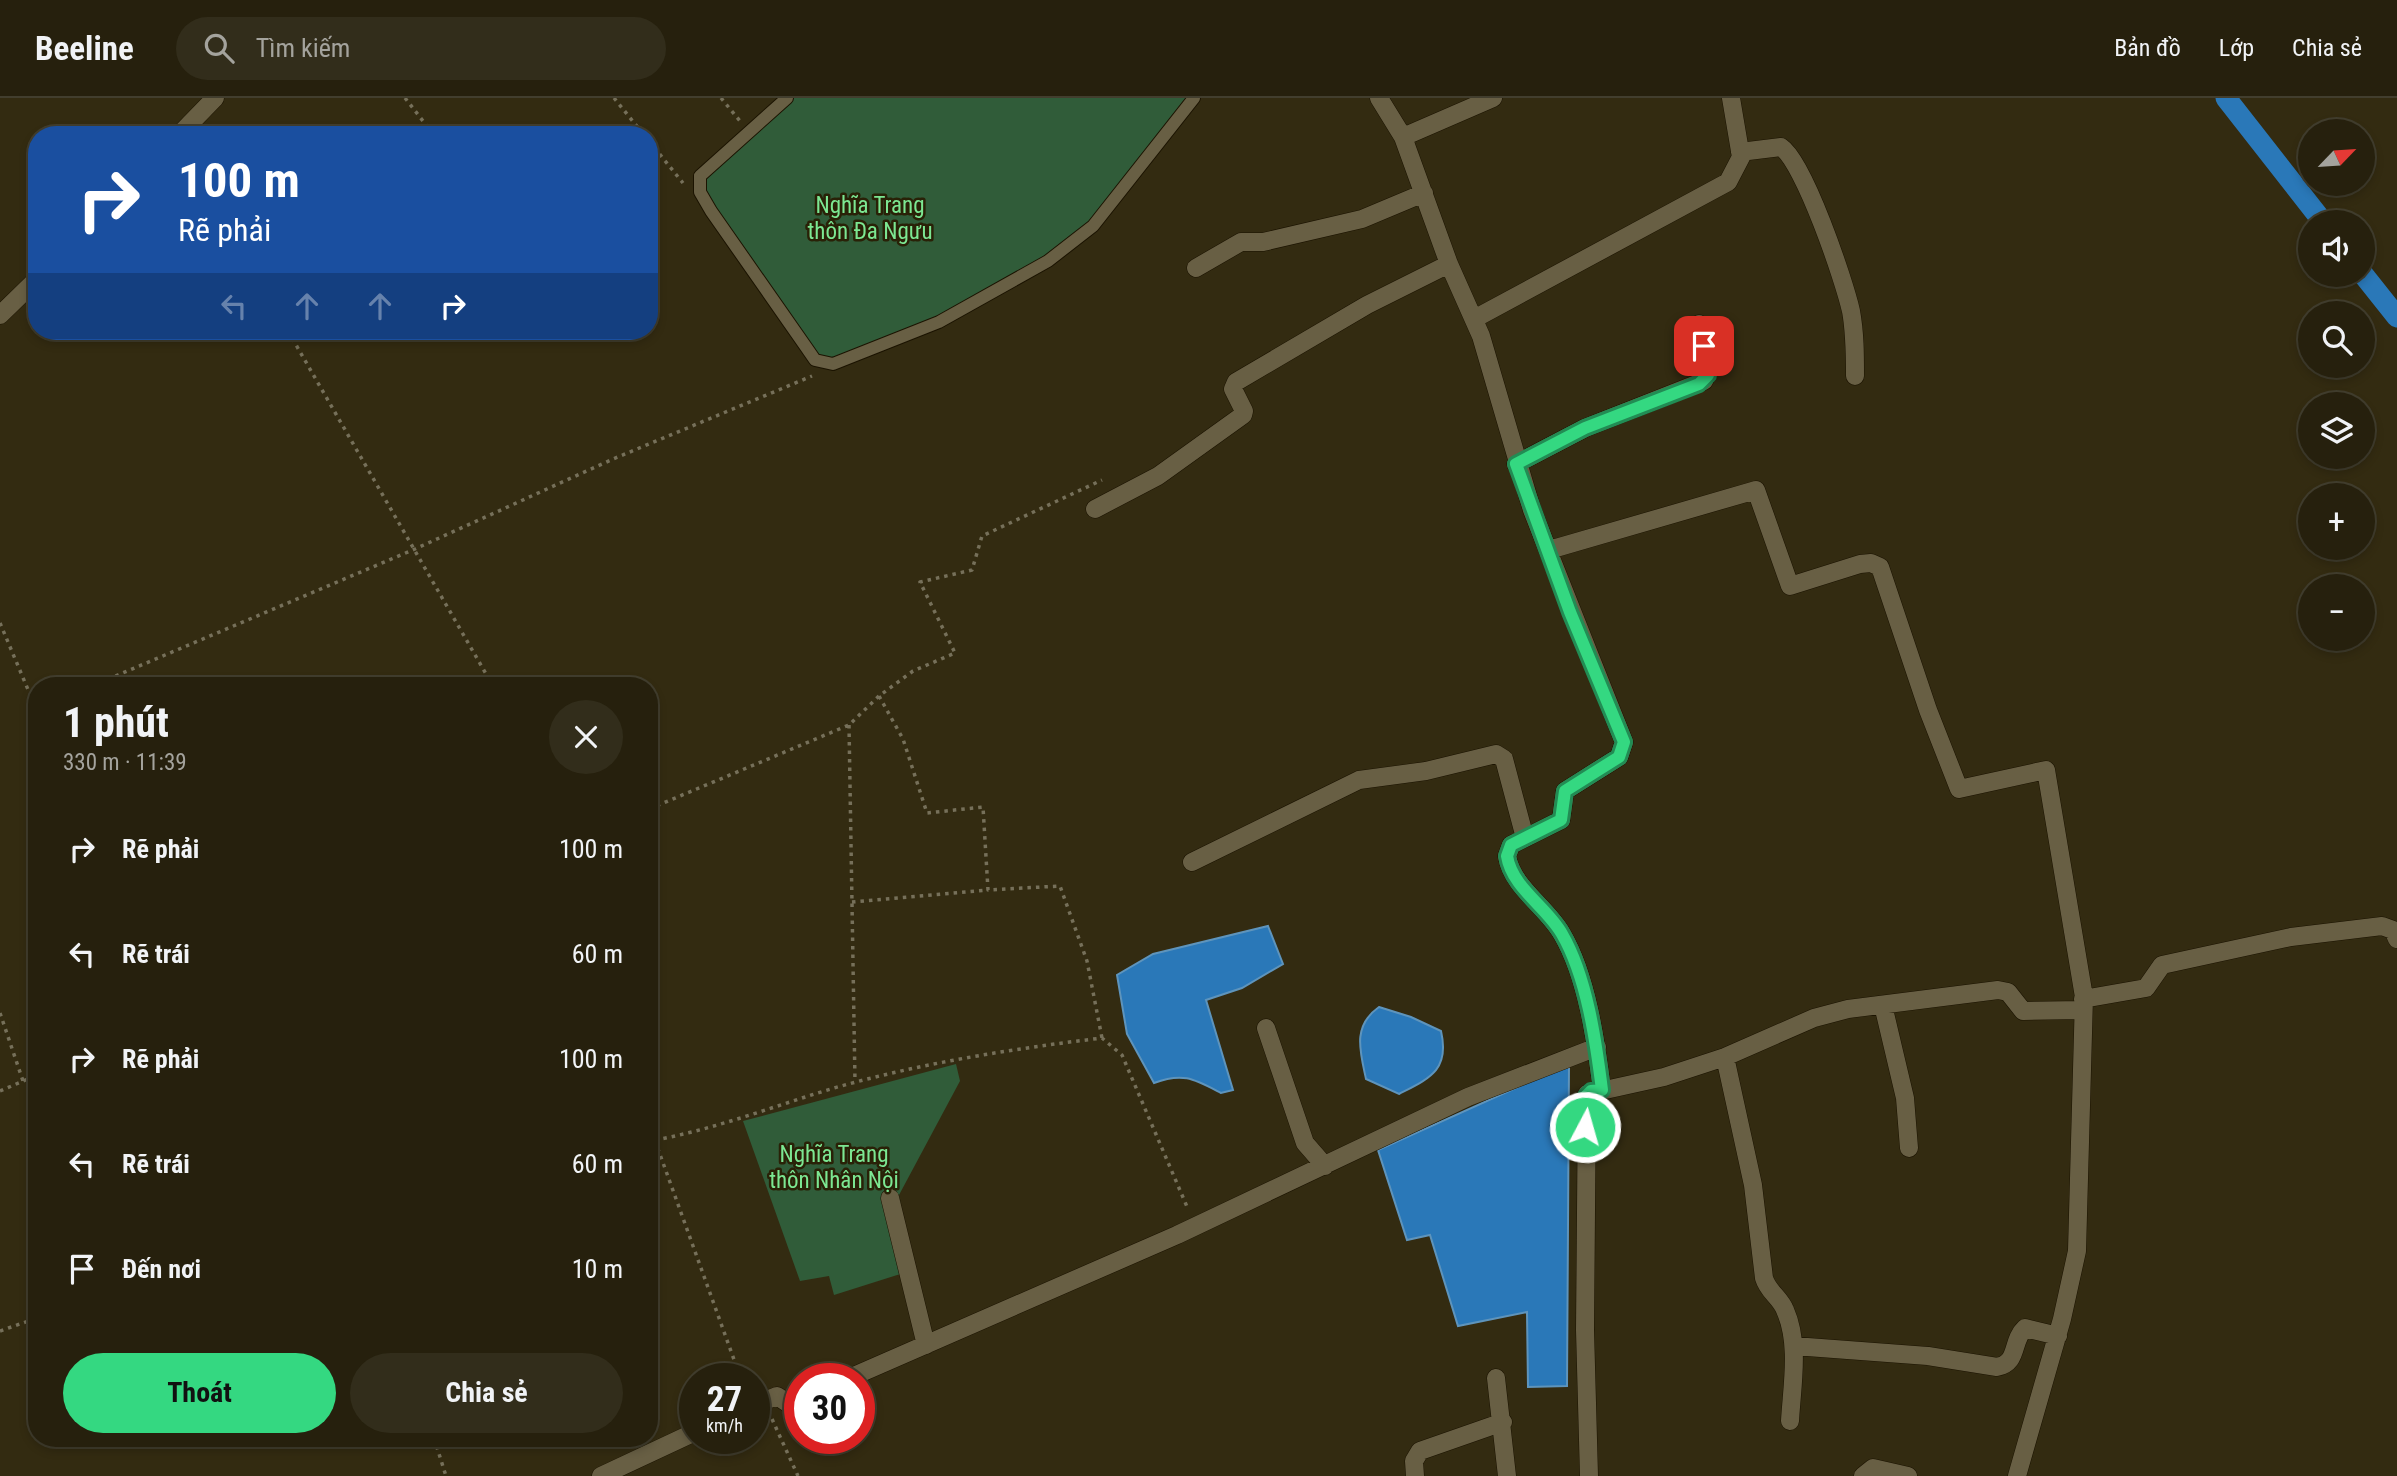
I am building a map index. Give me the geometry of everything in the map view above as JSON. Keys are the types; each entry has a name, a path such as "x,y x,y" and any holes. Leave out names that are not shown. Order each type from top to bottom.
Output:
{"street":[{"path":"188,126 215,98"},
{"path":"1379,98 1403,137 1449,264 1474,319 1516,464 1570,612 1621,732 1624,748 1615,761 1568,787 1562,800 1561,820 1509,848 1508,862 1519,882 1545,909 1564,937 1574,960 1597,1047 1602,1090"},
{"path":"1403,137 1493,98"},
{"path":"1474,319 1718,190 1735,174 1740,152 1731,98"},
{"path":"1740,152 1782,147 1799,166 1846,293 1856,344 1855,376"},
{"path":"1196,268 1246,240 1263,242 1362,219 1424,193"},
{"path":"1095,509 1167,471 1243,415 1244,411 1233,389 1236,382 1367,305 1449,264"},
{"path":"0,315 28,288"},
{"path":"1516,464 1585,428 1704,381 1709,368 1699,324"},
{"path":"1549,550 1756,490 1790,586 1860,564 1871,563 1880,567 1928,710 1959,789 2046,770 2083,1005 2077,1251 2058,1336 2017,1476"},
{"path":"1192,862 1359,780 1426,771 1496,754 1504,759 1525,838"},
{"path":"1589,1476 1585,1329 1585,1105 1588,1093 1644,1082 1725,1057 1814,1018 1884,1005 1998,990 2008,992 2023,1011 2083,1005 2146,988 2162,965 2291,937 2382,926 2393,930 2397,939"},
{"path":"1884,1005 1905,1098 1909,1148"},
{"path":"1266,1028 1304,1143 1325,1166"},
{"path":"875,1367 1195,1227 1468,1097 1597,1047"},
{"path":"1725,1057 1753,1185 1763,1278 1768,1289 1785,1308 1794,1346 1790,1421"},
{"path":"890,1198 926,1345"},
{"path":"1794,1346 1928,1356 1997,1367 2005,1366 2012,1358 2020,1333 2025,1328 2058,1336"},
{"path":"1496,1378 1507,1476"},
{"path":"1415,1476 1414,1461 1420,1451 1503,1422"},
{"path":"601,1476 679,1439"},
{"path":"1863,1476 1870,1469 1877,1468 1908,1476"}],"lane":[{"path":"787,98 701,176 700,192 815,360 825,364 843,362 939,322 1048,261 1093,226 1194,98"}],"path":[{"path":"405,98 427,126"},
{"path":"614,98 637,126"},
{"path":"721,98 749,133"},
{"path":"658,152 688,189"},
{"path":"293,340 488,677"},
{"path":"113,677 415,549 613,459 822,372 825,364"},
{"path":"658,805 849,725 879,696 913,671 955,653 920,582 972,570 982,536 1102,480"},
{"path":"0,623 28,689"},
{"path":"879,696 903,739 927,813 983,807 988,890"},
{"path":"849,725 855,1083"},
{"path":"852,902 1060,886 1087,961 1102,1038 1122,1055 1195,1227"},
{"path":"0,1013 23,1081"},
{"path":"658,1139 692,1133 934,1062 1102,1038"},
{"path":"0,1091 28,1079"},
{"path":"658,1151 735,1363"},
{"path":"0,1331 28,1321"},
{"path":"770,1424 798,1476"},
{"path":"437,1447 446,1476"}],"green space":[{"name":"Nghĩa Trang thôn Đa Ngưu","path":"787,98 1194,98 1093,226 1048,261 939,322 825,364 711,211 700,176"},
{"name":"Nghĩa Trang thôn Nhân Nội","path":"956,1064 960,1081 899,1195 913,1270 834,1295 829,1276 800,1281 743,1121"}],"water":[{"path":"1268,926 1283,964 1242,988 1206,1000 1233,1090 1221,1093 1196,1081 1181,1078 1154,1083 1127,1034 1117,975 1153,954"},
{"path":"1379,1007 1411,1017 1441,1031 1443,1055 1440,1064 1420,1083 1399,1094 1366,1079 1360,1049 1361,1031 1370,1014"},
{"path":"1569,1064 1567,1386 1528,1387 1527,1312 1458,1326 1430,1235 1407,1240 1378,1150"}],"waterway":[{"path":"2226,98 2314,210"},
{"path":"2373,287 2397,317"}],"route":[{"path":"1585,1127 1586,1096 1591,1091 1602,1090 1595,1041 1574,960 1555,922 1519,882 1507,856 1511,845 1561,820 1562,800 1568,787 1615,761 1624,748 1624,742 1570,612 1516,464 1585,428 1704,381 1709,368 1704,346"}]}
